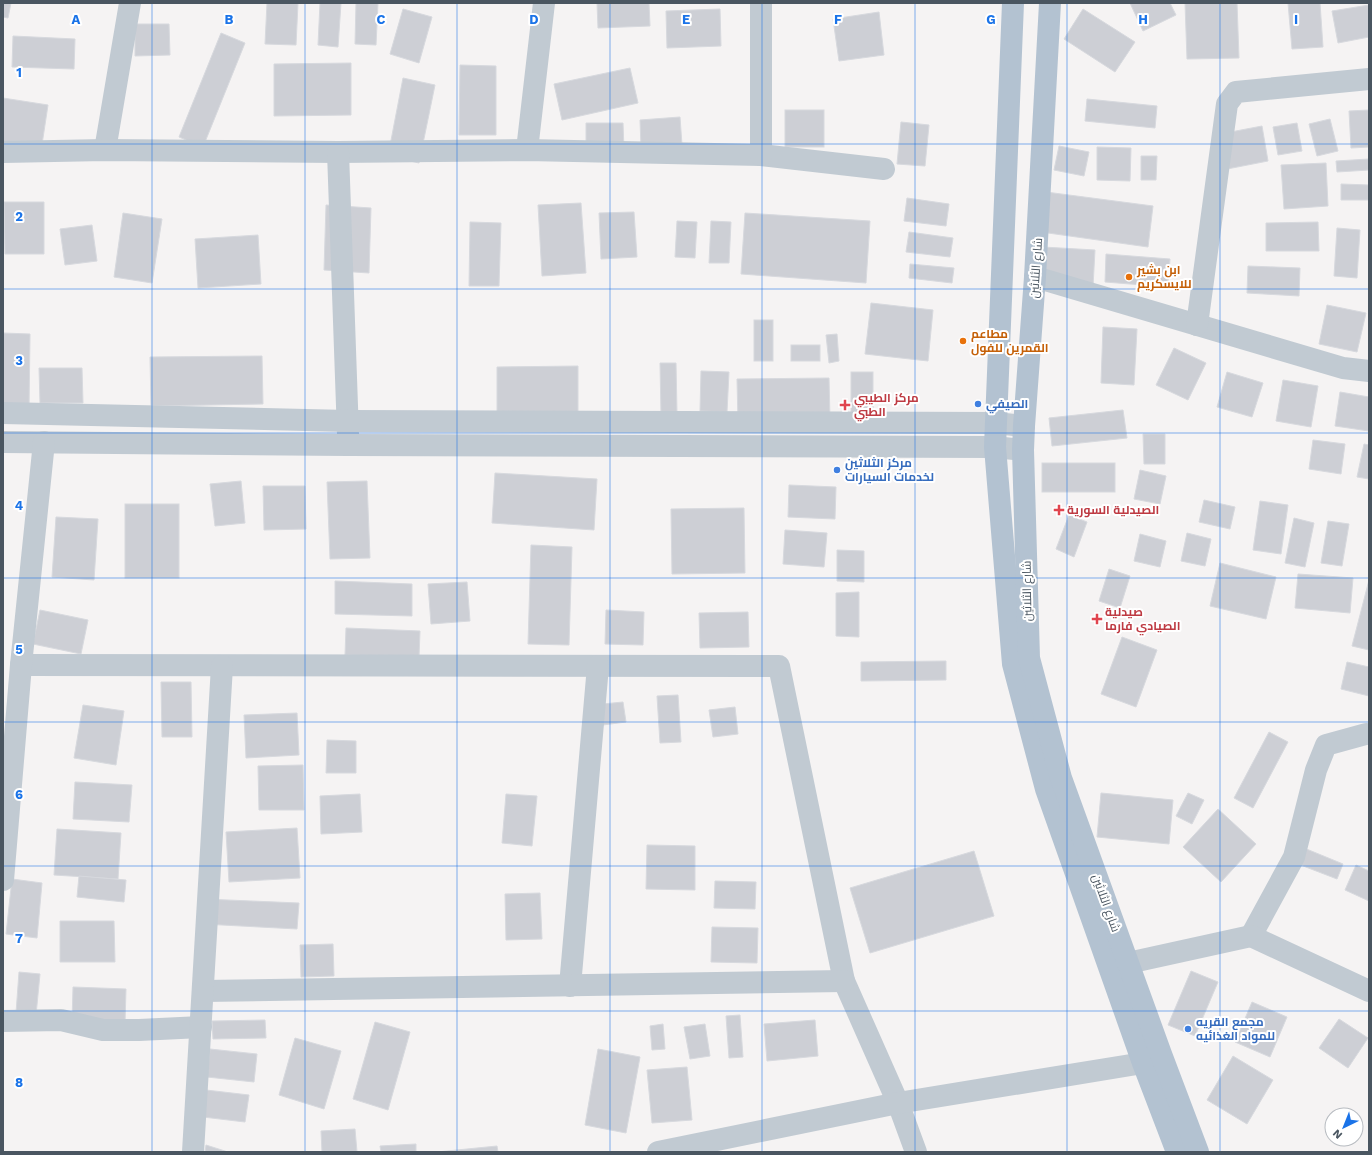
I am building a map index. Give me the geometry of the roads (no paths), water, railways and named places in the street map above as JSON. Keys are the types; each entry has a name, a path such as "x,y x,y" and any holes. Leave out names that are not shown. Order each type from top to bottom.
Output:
{"main road":[{"name":"شارع الثلاثين","path":"1013,3 995,423 995,447 1013,664 1046,789 1152,1058 1198,1152"},
{"name":"شارع الثلاثين","path":"1050,3 1035,277 1024,426 1029,658 1062,778 1128,963 1177,1152"}],"street":[{"path":"105,150 130,3"},
{"path":"527,150 544,3"},
{"path":"761,3 761,155"},
{"path":"1196,325 1227,104 1236,92 1369,79"},
{"path":"3,152 105,150 338,152 527,150 761,155 884,170"},
{"path":"338,152 348,445"},
{"path":"1035,277 1344,368 1369,372"},
{"path":"3,413 348,421 995,423 1024,426"},
{"path":"3,442 348,445 995,447 1024,450"},
{"path":"3,880 21,665 44,442"},
{"path":"21,665 779,666 844,981 898,1102 916,1152"},
{"path":"193,1152 222,666"},
{"path":"570,986 598,666"},
{"path":"1251,936 1294,857 1316,770 1326,745 1366,734"},
{"path":"1128,963 1251,936 1369,991"},
{"path":"203,991 844,981"},
{"path":"3,1021 61,1020 103,1030 201,1027"},
{"path":"658,1152 898,1102 1152,1058"}],"place":[{"name":"ابن بشير للايسكريم","path":"1129,277"},
{"name":"مطاعم القمرين للفول","path":"963,341"},
{"name":"الصيفي","path":"978,404"},
{"name":"مركز الطيبي الطبي","path":"845,405"},
{"name":"مركز الثلاثين لخدمات السيارات","path":"837,470"},
{"name":"الصيدلية السورية","path":"1059,510"},
{"name":"صيدلية الصيادي فارما","path":"1097,619"},
{"name":"مجمع القريه للمواد الغذائيه","path":"1188,1029"}]}
